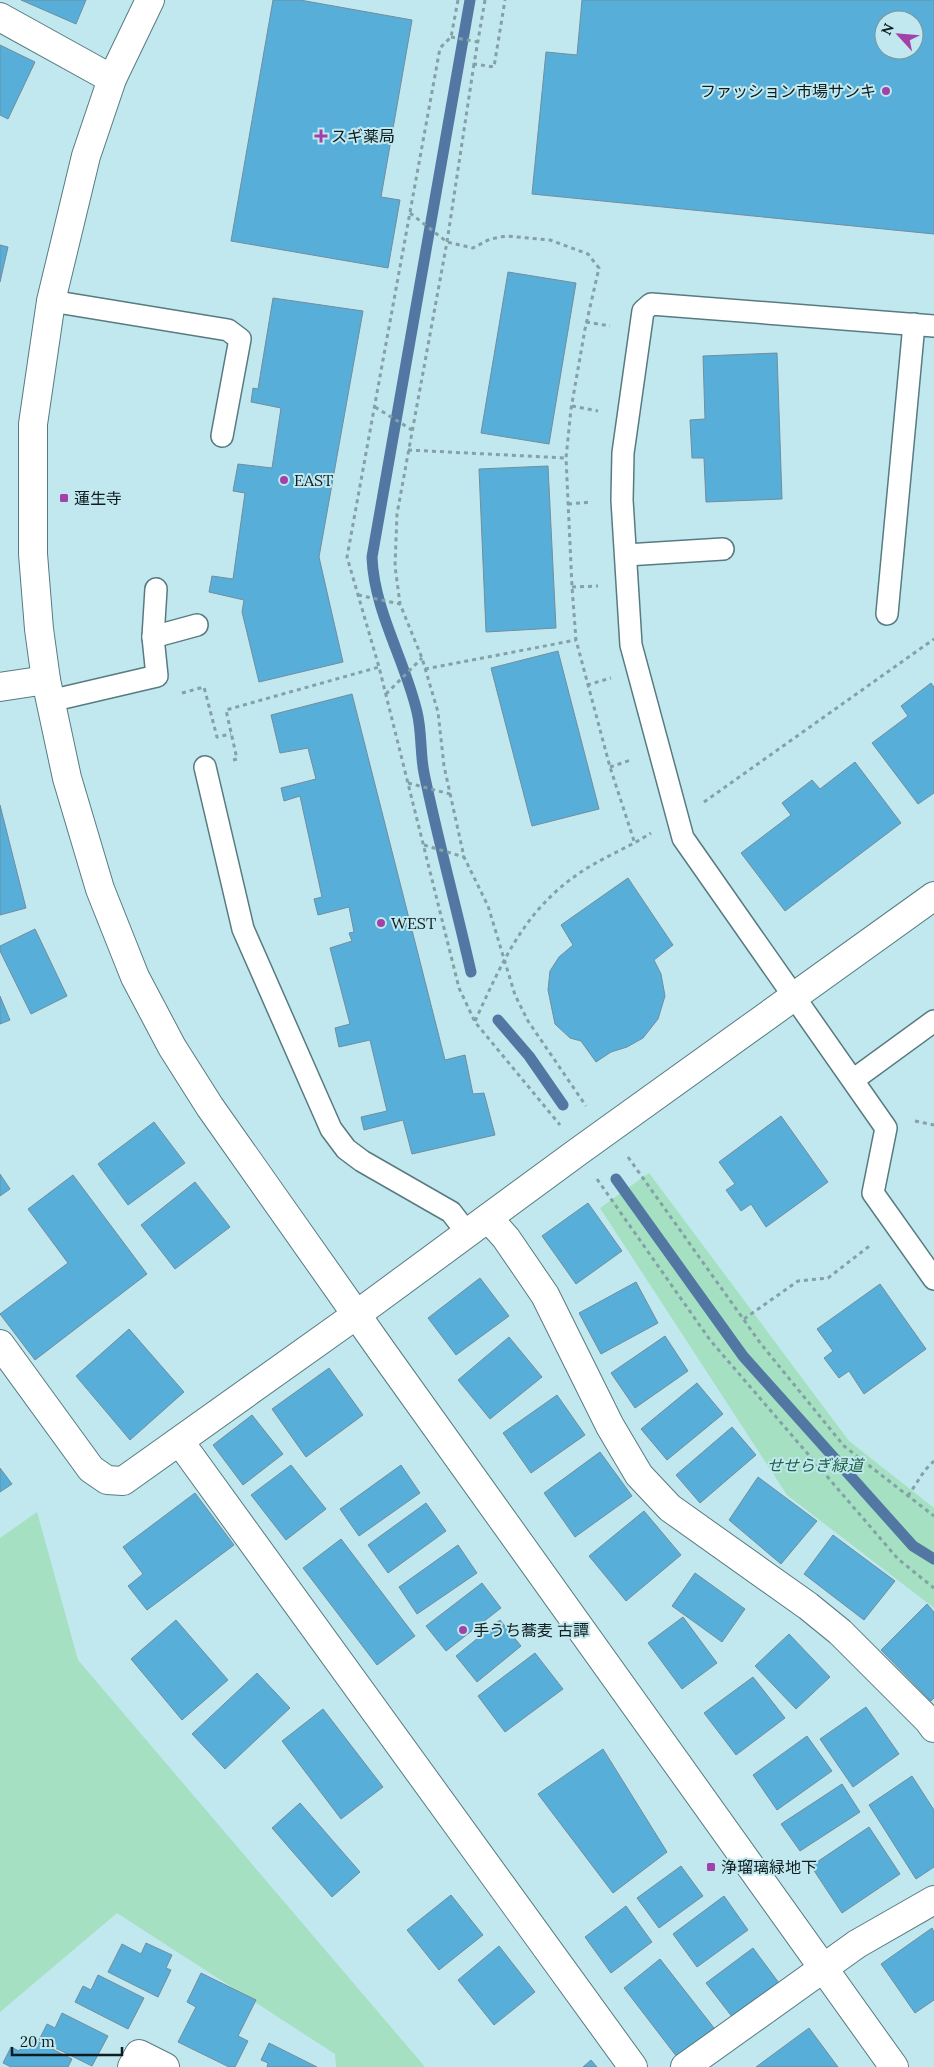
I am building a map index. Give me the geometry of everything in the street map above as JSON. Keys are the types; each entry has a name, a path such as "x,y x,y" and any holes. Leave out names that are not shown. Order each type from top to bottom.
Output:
{"street":[{"path":"150,0 112,79 86,156 51,301 33,424 34,564 39,629 48,690 66,778 100,889 135,977 172,1047 210,1107 356,1315 894,2067"},
{"path":"0,17 112,79"},
{"path":"0,687 48,690"},
{"path":"0,1344 91,1469 107,1480 123,1481 180,1442 934,896"},
{"path":"478,1226 506,1238 545,1294 610,1426 638,1475 670,1508 808,1606 840,1632 934,1728"},
{"path":"180,1442 633,2067"},
{"path":"685,2067 856,1944 934,1900"},
{"path":"132,2067 138,2054 165,2067"}],"lane":[{"path":"51,301 228,330 240,339 222,436"},
{"path":"886,614 924,325 651,304 643,311 623,453 622,500 631,645 683,838 886,1128 873,1193 934,1279"},
{"path":"626,555 723,549"},
{"path":"48,690 157,676 153,637 156,589"},
{"path":"153,637 197,625"},
{"path":"206,768 243,930 331,1129 346,1148 362,1161 478,1226"},
{"path":"853,1080 934,1021"}],"path":[{"path":"485,0 446,242 408,450 397,523 395,566 400,604 422,658 438,712 444,766 464,857 488,906 515,995 528,1022 589,1110"},
{"path":"474,64 494,67 505,0"},
{"path":"457,1 451,37 440,48 347,557 386,694 460,988 475,1022 564,1129"},
{"path":"451,37 478,42"},
{"path":"410,213 446,242 472,248 490,240 506,236 550,240 588,254 599,268 585,329 571,409 566,458 576,640 610,767 635,844"},
{"path":"375,407 412,430"},
{"path":"408,450 566,458"},
{"path":"358,595 400,604"},
{"path":"703,803 934,639"},
{"path":"425,669 576,640"},
{"path":"386,694 422,658"},
{"path":"173,695 204,687 217,737 231,734 226,710 378,667"},
{"path":"408,783 450,794"},
{"path":"475,1022 504,957 528,921 555,893 578,874 654,832"},
{"path":"423,845 464,857"},
{"path":"909,1121 934,1125"},
{"path":"624,1151 761,1344 844,1446 934,1516"},
{"path":"593,1172 710,1340 898,1559 934,1588"},
{"path":"744,1319 798,1281 828,1278 896,1225"},
{"path":"908,1496 925,1470 934,1461"}],"green space":[{"name":"せせらぎ緑道","path":"649,1173 849,1441 934,1508 934,1608 787,1495 600,1208"},
{"path":"37,1512 78,1660 425,2067 336,2067 335,2054 117,1913 0,2012 0,1538"}],"building":[{"path":"21,0 86,0 76,24"},
{"path":"273,0 300,0 412,20 381,197 400,200 388,268 231,241"},
{"path":"582,0 934,0 934,234 532,194 546,52 577,55"},
{"path":"0,45 35,62 8,119 0,115"},
{"path":"0,245 8,247 0,282"},
{"path":"508,272 576,283 549,444 481,433"},
{"name":"EAST","path":"273,298 363,311 319,557 343,662 259,682 242,612 244,600 209,592 212,576 233,579 245,493 233,491 238,464 272,468 281,408 251,402 253,388 258,389"},
{"path":"777,353 782,499 706,502 704,458 692,458 690,420 705,419 703,356"},
{"path":"548,466 556,628 486,632 479,469"},
{"path":"558,651 599,809 532,826 491,668"},
{"path":"931,683 934,687 934,793 918,804 872,743 908,716 901,706"},
{"name":"WEST","path":"352,694 445,1060 465,1055 473,1094 484,1093 495,1135 412,1154 403,1120 364,1130 361,1117 387,1111 370,1040 339,1047 335,1028 350,1024 330,948 352,941 349,933 354,932 349,907 318,915 314,899 322,897 300,796 284,801 281,788 316,779 308,748 280,753 271,715"},
{"path":"855,762 901,823 785,911 741,853 791,815 782,803 812,780 820,789"},
{"path":"0,805 26,908 0,915"},
{"path":"628,878 673,945 654,960 661,974 665,996 658,1019 643,1038 627,1047 611,1052 596,1062 581,1041 570,1038 555,1024 548,990 550,971 559,957 573,945 561,925"},
{"path":"35,929 67,996 31,1014 0,951 0,946"},
{"path":"0,996 10,1020 0,1024"},
{"path":"781,1116 828,1182 766,1227 751,1204 741,1211 726,1190 735,1184 719,1162"},
{"path":"154,1122 185,1163 128,1205 98,1164"},
{"path":"0,1174 10,1189 0,1196"},
{"path":"73,1175 147,1274 35,1360 0,1314 68,1263 28,1209"},
{"path":"195,1182 230,1227 175,1269 141,1225"},
{"path":"588,1203 622,1251 576,1284 542,1236"},
{"path":"480,1278 509,1316 456,1355 428,1318"},
{"path":"636,1282 658,1323 601,1354 579,1313"},
{"path":"880,1284 926,1349 864,1394 849,1371 839,1378 824,1358 833,1351 817,1329"},
{"path":"129,1329 184,1392 130,1440 76,1376"},
{"path":"665,1336 688,1371 635,1408 611,1373"},
{"path":"509,1337 542,1377 490,1419 458,1380"},
{"path":"329,1368 363,1415 306,1457 272,1409"},
{"path":"697,1383 723,1414 667,1460 641,1429"},
{"path":"557,1395 585,1435 531,1473 503,1433"},
{"path":"252,1415 283,1454 243,1485 213,1445"},
{"path":"732,1427 756,1455 700,1503 676,1475"},
{"path":"600,1452 632,1496 575,1537 544,1493"},
{"path":"291,1465 326,1509 286,1540 251,1495"},
{"path":"401,1465 420,1493 359,1536 340,1509"},
{"path":"0,1468 12,1484 0,1492"},
{"path":"758,1477 817,1521 781,1564 729,1520"},
{"path":"195,1493 234,1545 147,1610 128,1586 143,1574 123,1547"},
{"path":"426,1503 446,1531 388,1573 368,1545"},
{"path":"644,1511 681,1555 626,1601 589,1556"},
{"path":"833,1535 895,1581 864,1620 804,1574"},
{"path":"341,1539 415,1636 377,1665 303,1568"},
{"path":"458,1545 477,1573 417,1614 399,1587"},
{"path":"695,1573 745,1609 722,1642 672,1606"},
{"path":"482,1583 501,1608 446,1651 426,1626"},
{"path":"927,1604 934,1612 934,1698 931,1701 881,1650"},
{"path":"683,1617 717,1663 682,1689 648,1643"},
{"path":"176,1620 228,1680 182,1720 131,1659"},
{"path":"500,1620 521,1646 477,1682 456,1656"},
{"path":"789,1634 830,1677 796,1709 755,1666"},
{"path":"535,1653 563,1689 505,1732 478,1696"},
{"path":"257,1673 290,1708 225,1769 192,1734"},
{"path":"753,1677 785,1718 736,1755 704,1713"},
{"path":"866,1707 899,1754 853,1787 820,1739"},
{"path":"323,1709 383,1787 341,1819 282,1741"},
{"path":"807,1736 832,1771 777,1810 753,1775"},
{"path":"603,1749 667,1852 613,1893 538,1794"},
{"path":"912,1776 934,1810 934,1867 916,1879 869,1805"},
{"path":"842,1784 860,1812 800,1851 781,1824"},
{"path":"300,1803 360,1872 332,1897 272,1828"},
{"path":"869,1827 900,1874 842,1913 811,1866"},
{"path":"681,1866 703,1896 659,1928 637,1898"},
{"path":"451,1895 483,1935 439,1970 407,1930"},
{"path":"724,1896 748,1930 697,1967 673,1934"},
{"path":"626,1906 652,1942 611,1973 585,1937"},
{"path":"932,1928 934,1932 934,2000 915,2013 881,1964"},
{"path":"146,1943 172,1955 166,1968 171,1970 158,1997 108,1972 122,1944 141,1954"},
{"path":"499,1946 535,1992 494,2025 458,1980"},
{"path":"753,1948 779,1983 733,2018 706,1983"},
{"path":"660,1959 714,2028 677,2057 624,1988"},
{"path":"201,1973 256,2000 238,2036 248,2041 235,2067 229,2067 178,2042 196,2007 187,2002"},
{"path":"98,1975 144,1998 128,2029 75,2002 83,1986 91,1990"},
{"path":"62,2013 108,2036 92,2066 39,2040 47,2024 55,2028"},
{"path":"809,2028 838,2067 756,2067"},
{"path":"27,2036 72,2059 68,2067 11,2067 3,2063 11,2047 19,2051"},
{"path":"269,2043 317,2067 267,2067 268,2063 261,2060"},
{"path":"591,2060 597,2067 583,2067"}],"waterway":[{"path":"470,0 372,557 378,597 417,712 424,773 471,972"},
{"path":"498,1020 529,1056 563,1105"},
{"path":"616,1179 743,1356 913,1546 934,1559"}],"place":[{"name":"ファッション市場サンキ","path":"886,91"},
{"name":"スギ薬局","path":"321,136"},
{"name":"EAST","path":"284,480"},
{"name":"蓮生寺","path":"64,498"},
{"name":"WEST","path":"381,923"},
{"name":"手うち蕎麦 古譚","path":"463,1630"},
{"name":"浄瑠璃緑地下","path":"711,1867"}]}
